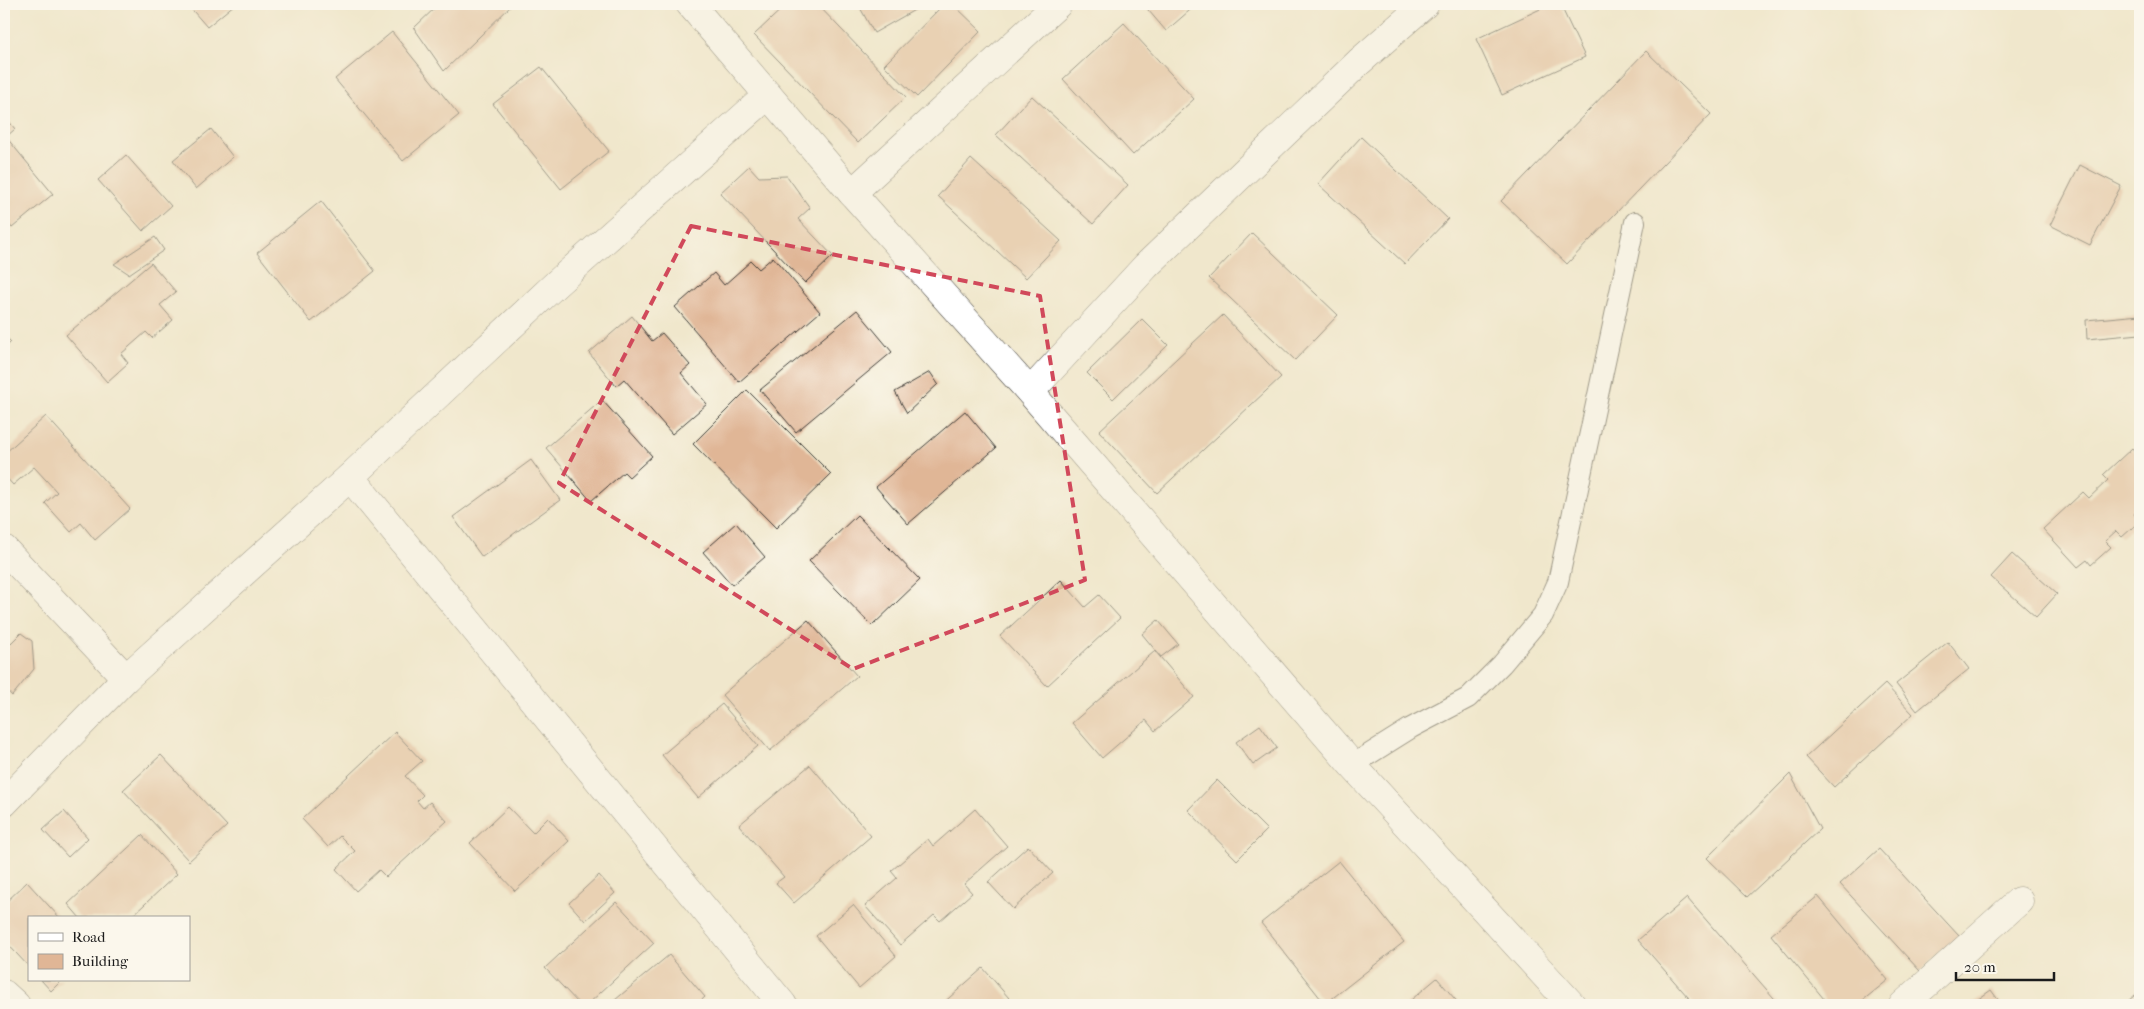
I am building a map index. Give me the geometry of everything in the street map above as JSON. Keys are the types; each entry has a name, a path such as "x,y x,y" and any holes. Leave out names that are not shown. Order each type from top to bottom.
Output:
{"street":[{"path":"690,4 852,193 1030,392 1352,765 1572,1005"},
{"path":"852,193 1058,4"},
{"path":"1030,392 1146,266 1359,62 1425,4"},
{"path":"4,803 126,678 350,476 563,278 768,94"},
{"path":"350,476 783,1005"},
{"path":"4,549 126,678"},
{"path":"1903,1005 2019,901"},
{"path":"4,994 16,1005"}],"lane":[{"path":"1352,765 1411,728 1468,698 1502,664 1543,615 1558,582 1636,222"}],"highlighted area":[{"path":"691,226 1040,296 1085,580 853,669 559,483"}],"building":[{"path":"187,4 235,4 207,27"},
{"path":"439,4 513,4 444,71 414,28"},
{"path":"787,4 817,4 906,97 858,143 754,35"},
{"path":"858,4 925,4 874,33"},
{"path":"944,4 953,4 981,31 917,97 884,65"},
{"path":"1143,4 1197,4 1166,31"},
{"path":"1551,4 1560,4 1585,57 1502,95 1476,39"},
{"path":"1124,23 1194,99 1133,155 1063,79"},
{"path":"392,32 459,115 403,161 335,79"},
{"path":"1646,51 1711,114 1567,264 1501,201"},
{"path":"541,67 609,151 561,189 493,104"},
{"path":"1032,96 1128,185 1093,224 996,135"},
{"path":"4,115 15,129 6,137 53,194 12,228 4,218"},
{"path":"211,129 233,157 196,189 173,160"},
{"path":"1361,137 1448,219 1405,264 1318,184"},
{"path":"126,155 171,206 143,231 98,180"},
{"path":"971,159 1061,241 1026,278 938,196"},
{"path":"2080,165 2121,186 2090,245 2050,225"},
{"path":"749,166 759,177 787,176 810,208 798,219 833,256 805,283 720,193"},
{"path":"321,201 375,271 311,322 257,253"},
{"path":"1252,233 1338,315 1295,360 1209,278"},
{"path":"155,237 164,250 129,274 114,264"},
{"path":"773,257 820,312 739,382 675,307 714,273 724,285 751,261 759,269"},
{"path":"151,263 176,292 160,305 173,320 152,338 146,332 121,354 128,363 107,382 66,335"},
{"path":"857,310 892,352 796,432 760,390"},
{"path":"1223,315 1281,377 1157,493 1099,431"},
{"path":"2140,315 2140,334 2087,339 2086,320"},
{"path":"632,316 652,341 662,333 690,365 681,373 707,404 672,434 624,379 616,386 589,353"},
{"path":"1142,319 1168,345 1113,399 1087,373"},
{"path":"4,335 11,342 4,349"},
{"path":"930,372 938,384 907,413 895,392"},
{"path":"747,390 831,474 776,528 693,444"},
{"path":"602,400 652,456 629,477 624,472 591,501 546,448"},
{"path":"965,411 996,448 908,524 876,487"},
{"path":"46,416 130,509 95,540 81,523 71,532 45,503 57,492 34,467 13,485 4,475 4,454"},
{"path":"2132,448 2140,457 2140,508 2134,514 2140,521 2122,537 2116,531 2105,541 2111,547 2091,565 2087,560 2078,567 2043,529 2083,492 2089,498 2108,480 2103,475"},
{"path":"531,460 560,500 482,557 453,517"},
{"path":"857,515 920,580 872,626 809,561"},
{"path":"736,523 765,557 732,585 703,552"},
{"path":"2012,554 2057,594 2036,617 1991,577"},
{"path":"1061,580 1085,607 1099,595 1120,618 1047,686 1000,636"},
{"path":"808,620 857,676 770,751 722,695"},
{"path":"1158,620 1178,644 1161,657 1142,634"},
{"path":"21,633 32,641 34,669 12,696 4,687 4,650"},
{"path":"1948,642 1969,669 1917,711 1896,684"},
{"path":"1155,651 1194,697 1155,731 1146,720 1102,758 1072,723"},
{"path":"1885,684 1913,714 1834,787 1806,757"},
{"path":"722,704 758,746 698,798 662,755"},
{"path":"1260,725 1277,748 1253,765 1236,742"},
{"path":"395,732 422,761 405,776 423,795 417,801 423,808 430,802 447,821 386,877 379,870 356,891 336,869 355,851 340,836 328,847 302,819"},
{"path":"161,755 227,826 189,861 123,790"},
{"path":"810,765 871,836 794,903 776,883 784,877 739,825"},
{"path":"1790,774 1820,829 1747,897 1707,858"},
{"path":"1217,780 1267,830 1237,860 1188,810"},
{"path":"508,807 533,833 548,818 569,841 515,891 470,843"},
{"path":"975,809 1007,846 964,884 972,893 940,921 934,915 900,945 865,906 897,878 891,871 928,839 933,846"},
{"path":"64,811 88,838 68,857 43,830"},
{"path":"142,835 177,874 132,916 78,916 68,904"},
{"path":"1028,846 1053,873 1013,909 988,882"},
{"path":"1879,849 1959,936 1920,971 1840,884"},
{"path":"1339,861 1404,942 1325,1004 1261,923"},
{"path":"599,875 615,893 585,921 569,903"},
{"path":"27,882 58,916 28,916 28,966 4,940 4,904"},
{"path":"1818,896 1888,980 1857,1005 1829,1005 1771,935"},
{"path":"1687,898 1780,1005 1695,1005 1638,940"},
{"path":"616,902 654,943 587,1005 580,1005 545,968"},
{"path":"853,905 896,956 859,988 816,936"},
{"path":"669,955 705,997 696,1005 609,1005"},
{"path":"983,968 1015,1005 941,1005"},
{"path":"1437,978 1460,1005 1405,1005"},
{"path":"43,982 60,982 51,991"},
{"path":"1991,990 2002,1005 1970,1005"},
{"path":"2140,991 2140,1005 2123,1005"}]}
